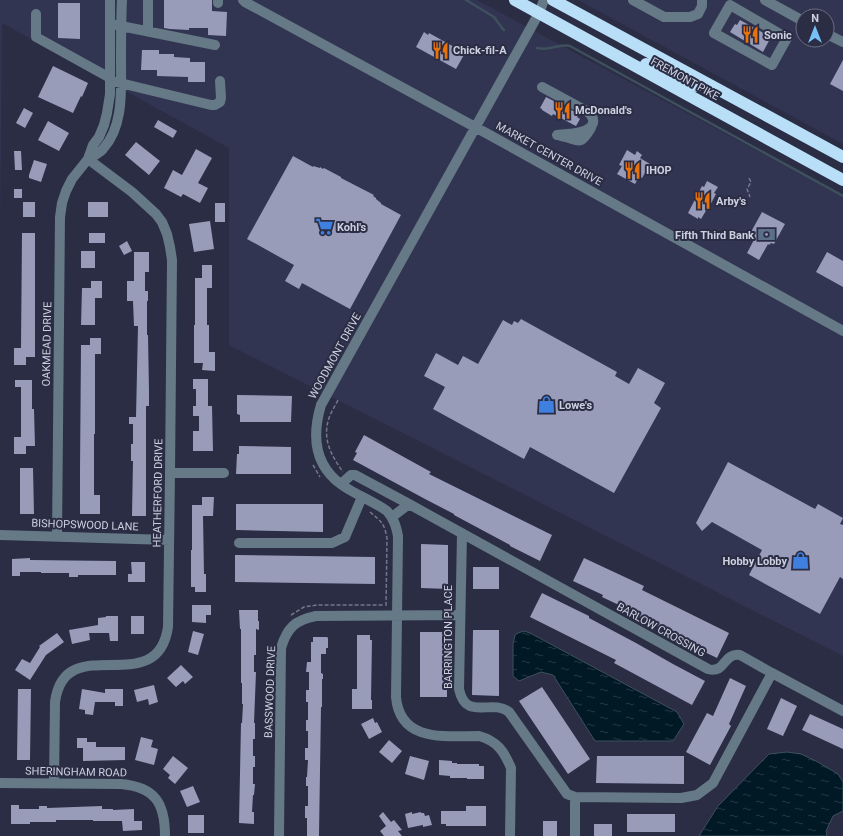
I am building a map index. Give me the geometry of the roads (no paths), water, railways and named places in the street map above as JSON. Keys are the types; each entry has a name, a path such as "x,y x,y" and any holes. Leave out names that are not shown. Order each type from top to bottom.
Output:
{"highway":[{"name":"FREMONT PIKE","path":"515,0 544,4 748,106 843,157"},
{"name":"FREMONT PIKE","path":"544,4 843,180"},
{"path":"544,4 571,23 650,66 720,97 748,106"}],"street":[{"name":"OAKMEAD DRIVE","path":"57,537 60,217 66,191 72,179 88,159 106,119 110,94 110,0"},
{"name":"OAKMEAD DRIVE","path":"88,159 103,150 111,138 119,114 122,0"},
{"path":"148,0 148,31"},
{"name":"MARKET CENTER DRIVE","path":"243,0 476,127 843,331"},
{"path":"633,0 664,17 690,17 698,14 702,6 702,0"},
{"path":"765,0 795,17"},
{"name":"WOODMONT DRIVE","path":"392,517 387,511 342,484 329,473 320,458 318,448 316,436 318,416 322,405 544,4"},
{"path":"730,5 787,38 772,65 754,55 714,33 730,5"},
{"path":"36,14 36,37 110,80 211,105 215,105 220,102 220,81"},
{"path":"110,25 215,44"},
{"path":"542,87 588,112 593,118 591,127 584,131 557,135"},
{"name":"HEATHERFORD DRIVE","path":"54,783 54,702 57,690 63,679 76,669 86,666 131,665 143,662 159,651 165,640 168,627 172,260 170,247 162,222 156,214 147,205 88,159"},
{"path":"170,473 224,473"},
{"name":"BARLOW CROSSING","path":"342,484 351,475 355,474 708,669 716,670 720,668 728,657 740,655 772,673"},
{"path":"239,543 332,543 345,537 362,497"},
{"path":"409,504 392,517 396,525 398,536 397,704 404,720 417,731 434,736 479,736 486,738 502,750 507,757 511,768 510,836"},
{"name":"BARRINGTON PLACE","path":"462,533 459,689 461,698 464,703 471,707 499,708 505,709 509,712 567,794 575,797"},
{"name":"BISHOPSWOOD LANE","path":"0,535 169,540"},
{"name":"BASSWOOD DRIVE","path":"279,836 281,648 284,638 289,630 305,618 316,616 460,615"},
{"path":"575,836 575,797 681,798 697,795 712,783 772,673 843,711"},
{"name":"SHERINGHAM ROAD","path":"0,783 133,785 145,789 154,797 161,808 165,836"}],"water":[{"path":"524,631 677,712 684,724 673,741 595,741 553,675 541,672 519,681 513,676 513,644 515,635"},
{"path":"787,752 801,754 816,761 838,774 843,782 843,811 833,816 826,831 827,836 699,836 718,806 769,754"}],"waterway":[{"path":"466,0 494,17 504,30"},
{"path":"537,48 545,49 562,45 570,46 843,196"}],"place":[{"name":"Sonic","path":"751,35"},
{"name":"Chick-fil-A","path":"440,50"},
{"name":"McDonald's","path":"562,110"},
{"name":"IHOP","path":"633,170"},
{"name":"Arby's","path":"703,201"},
{"name":"Kohl's","path":"324,227"},
{"name":"Fifth Third Bank","path":"767,235"},
{"name":"Lowe's","path":"546,405"},
{"name":"Hobby Lobby","path":"800,561"}]}
